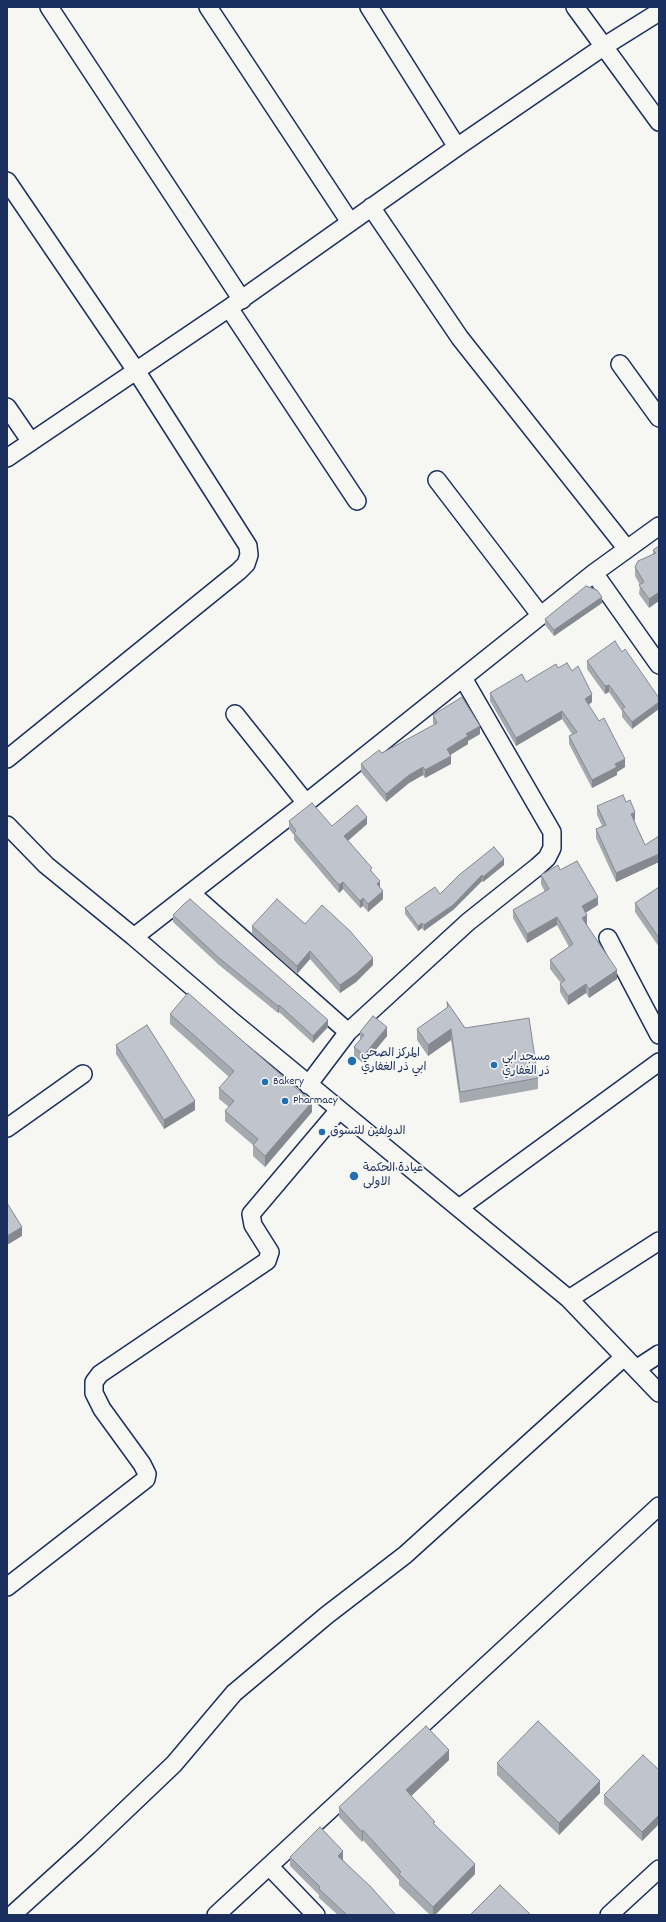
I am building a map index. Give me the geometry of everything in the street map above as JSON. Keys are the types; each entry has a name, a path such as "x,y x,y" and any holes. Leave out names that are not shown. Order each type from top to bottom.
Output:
{"street":[{"path":"48,7 236,304 357,501"},
{"path":"208,7 350,222"},
{"path":"369,7 457,147"},
{"path":"575,7 659,122"},
{"path":"7,458 236,304 371,207 603,47 651,12"},
{"path":"7,181 137,372 248,546 249,555 246,564 239,571 7,759"},
{"path":"371,207 460,338 627,549"},
{"path":"620,364 659,418"},
{"path":"7,407 31,442"},
{"path":"437,480 541,616"},
{"path":"134,937 306,803 594,573 659,526"},
{"path":"594,573 659,665"},
{"path":"308,1085 348,1032 468,922 537,868 547,858 552,848 552,832 463,678"},
{"path":"235,714 306,803"},
{"path":"7,825 46,865 134,937 308,1085 569,1299 659,1393"},
{"path":"191,893 348,1032"},
{"path":"608,938 659,1035"},
{"path":"459,1208 659,1062"},
{"path":"7,1128 83,1074"},
{"path":"7,1588 146,1480 147,1474 142,1464 102,1409 94,1393 94,1382 100,1374 267,1261 270,1252 253,1225 251,1214 339,1110"},
{"path":"569,1299 659,1241"},
{"path":"12,1915 88,1846 174,1764 234,1692 327,1615 405,1555 630,1363 659,1354"},
{"path":"216,1915 659,1506"},
{"path":"269,1866 316,1915"},
{"path":"609,1915 659,1869"}],"building":[{"path":"659,546 659,592 649,599 639,585 644,582 635,567 638,561 656,553 653,550"},
{"path":"586,586 597,590 602,597 554,630 545,619"},
{"path":"615,641 622,652 625,649 659,698 659,702 632,722 622,709 625,707 609,685 605,686 587,661"},
{"path":"567,663 572,671 578,666 592,694 585,699 599,721 604,718 625,759 615,764 617,767 592,780 569,736 577,732 562,711 516,738 490,693 522,674 526,682 556,664 558,668"},
{"path":"462,697 480,726 466,734 468,736 447,749 451,756 425,770 423,767 409,775 386,794 361,764 379,750 382,753 437,723 433,715"},
{"path":"623,795 626,802 630,800 635,812 631,814 645,845 659,836 659,854 616,873 596,829 606,825 597,806"},
{"path":"312,803 332,826 357,805 367,817 344,836 372,868 370,870 380,881 377,884 383,891 368,904 363,898 360,901 343,882 339,885 294,833 296,831 289,821"},
{"path":"494,847 504,859 483,877 482,875 453,905 424,925 422,923 418,926 405,908 435,887 440,894 459,875"},
{"path":"577,861 598,897 582,906 587,915 582,918 617,970 589,989 586,984 568,996 560,984 565,980 550,960 573,944 557,917 527,934 513,910 549,889 541,875 558,865 560,870"},
{"path":"659,887 659,938 635,903"},
{"path":"190,899 328,1020 313,1036 279,1005 278,1006 219,958 173,915"},
{"path":"277,899 305,924 322,905 350,931 373,958 356,974 340,985 310,951 297,966 252,926"},
{"path":"188,993 312,1102 265,1156 253,1145 258,1139 225,1111 234,1101 219,1088 234,1071 170,1014"},
{"name":"مسجد ابي ذر الغفاري","path":"447,1002 465,1028 529,1018 538,1078 460,1092 451,1029 428,1045 417,1029 448,1007"},
{"path":"373,1016 387,1027 364,1055 354,1047 364,1035 360,1032"},
{"path":"147,1025 195,1101 164,1120 116,1045"},
{"path":"7,1203 22,1227 7,1236"},
{"path":"538,1721 600,1781 559,1823 497,1763"},
{"path":"426,1726 449,1750 406,1790 435,1822 433,1823 475,1864 433,1907 399,1874 401,1872 363,1830 362,1832 339,1807"},
{"path":"643,1755 659,1770 659,1815 642,1832 604,1795"},
{"path":"320,1827 343,1851 338,1856 370,1886 396,1915 347,1915 319,1889 320,1887 290,1857"},
{"path":"500,1885 531,1915 470,1915"}],"place":[{"name":"المركز الصحي ابي ذر الغفاري","path":"352,1061"},
{"name":"مسجد ابي ذر الغفاري","path":"494,1065"},
{"name":"Bakery","path":"265,1082"},
{"name":"Pharmacy","path":"285,1101"},
{"name":"الدولفين للتسوق","path":"322,1132"},
{"name":"عيادة الحكمة الاولى","path":"354,1176"}]}
